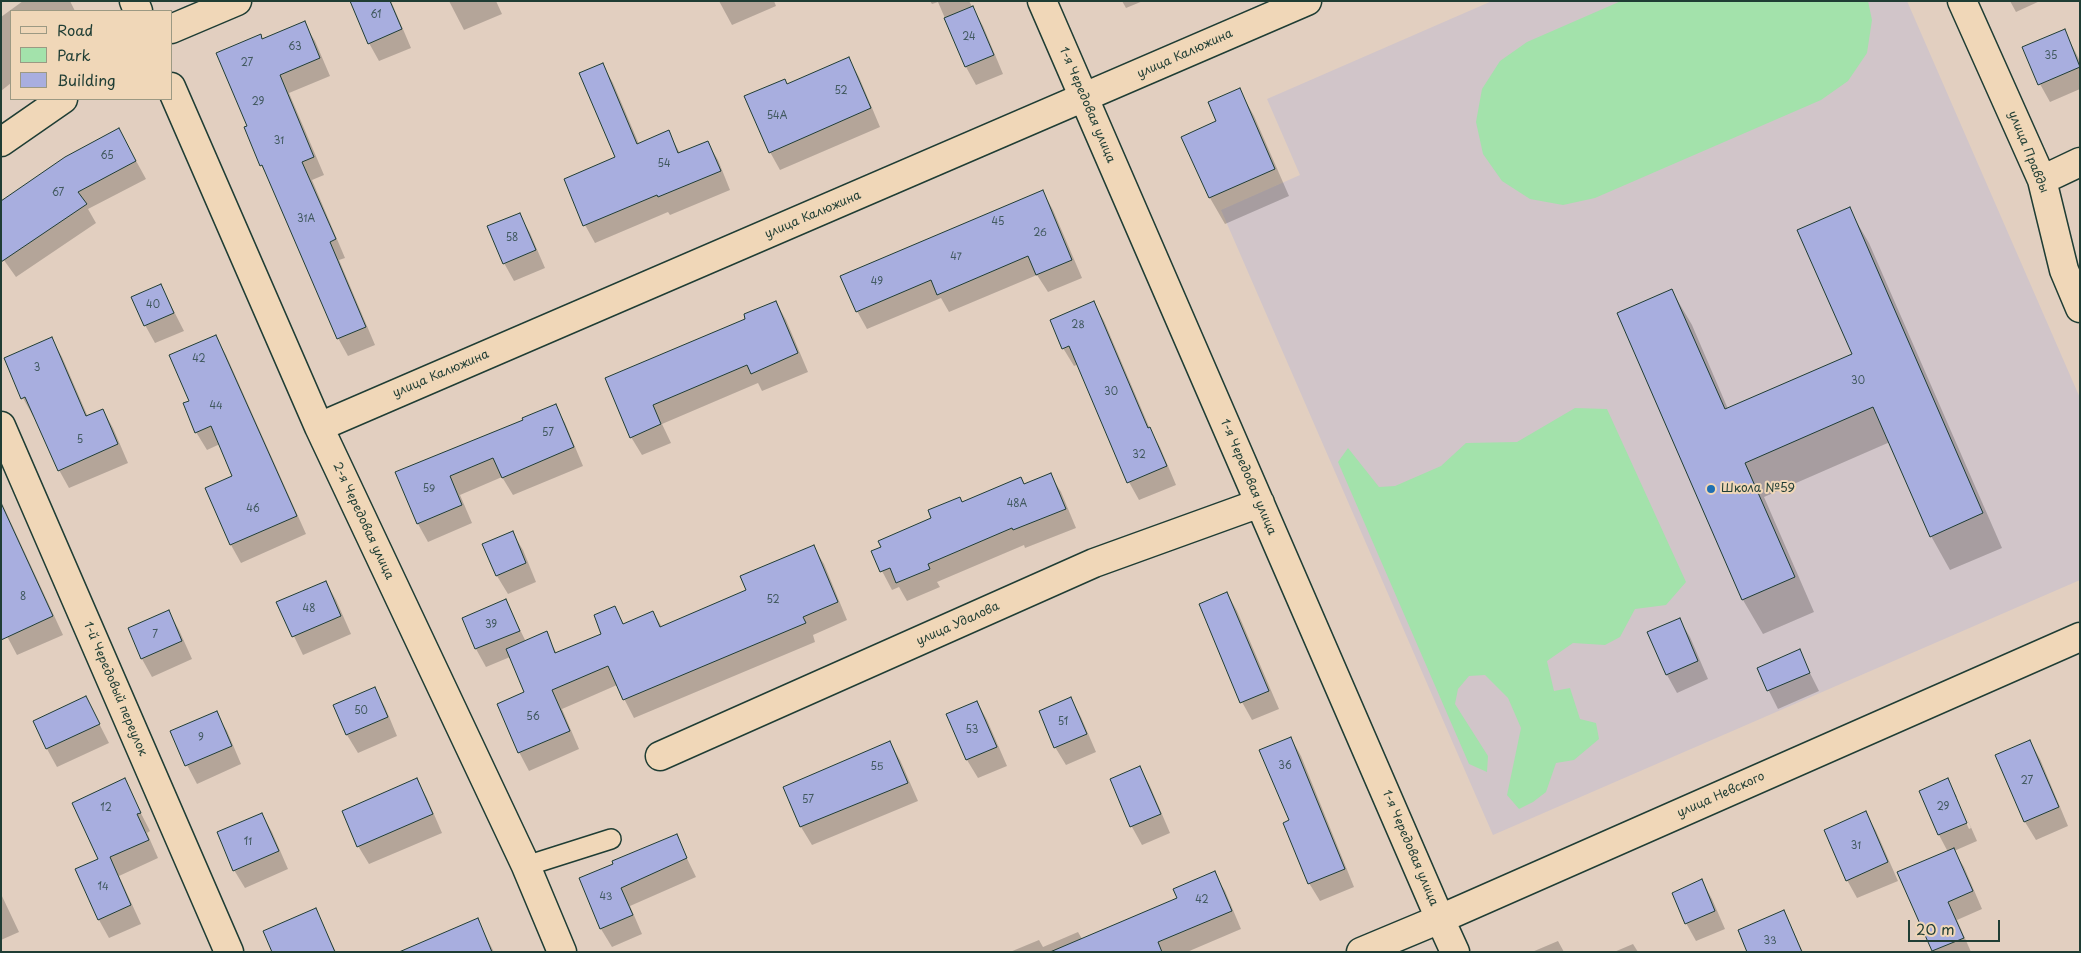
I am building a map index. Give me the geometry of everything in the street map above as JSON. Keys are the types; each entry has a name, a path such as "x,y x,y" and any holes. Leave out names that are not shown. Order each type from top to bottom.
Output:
{"street":[{"path":"172,29 237,1"},
{"name":"1-я Чередовая улица","path":"1042,1 1455,952"},
{"name":"улица Калюжина","path":"319,427 1307,1"},
{"name":"улица Правды","path":"1962,1 2042,180 2064,270 2080,308"},
{"name":"2-я Чередовая улица","path":"172,89 319,427 526,866 562,952"},
{"path":"1,142 62,100"},
{"path":"2042,180 2080,162"},
{"name":"1-й Чередовый переулок","path":"1,426 229,952"},
{"name":"улица Удалова","path":"660,756 1094,564 1260,503"},
{"name":"улица Невского","path":"1361,952 2080,638"}],"lane":[{"path":"526,866 611,839"}],"shaded area":[{"name":"Школа №59","path":"1492,1 1907,1 2080,398 2080,580 1493,835 1221,210 1300,175 1267,99"}],"green space":[{"path":"1621,1 1868,1 1872,20 1867,53 1848,81 1821,100 1595,198 1563,205 1530,199 1502,181 1483,154 1476,122 1482,89 1500,61 1527,42"},
{"path":"1575,408 1607,409 1686,582 1666,605 1635,609 1620,637 1605,645 1573,643 1547,661 1554,691 1570,688 1580,719 1596,723 1599,739 1574,760 1556,763 1546,792 1533,802 1519,809 1507,795 1521,728 1508,698 1485,675 1469,676 1458,689 1455,704 1488,756 1487,772 1469,764 1338,462 1348,448 1379,487 1395,486 1441,466 1466,443 1517,442"}],"building":[{"path":"350,1 390,1 402,29 368,44"},
{"path":"973,6 994,55 965,67 944,18"},
{"path":"305,21 320,58 280,75 314,157 302,162 336,239 330,242 366,327 337,339 262,165 260,166 244,127 247,126 216,53 261,34 262,39"},
{"path":"2065,29 2080,67 2038,85 2022,47"},
{"path":"849,57 871,108 769,153 744,96 785,79 787,84"},
{"path":"603,63 637,144 669,130 678,153 708,141 721,171 583,226 564,179 615,157 579,73"},
{"path":"1240,88 1275,169 1209,198 1181,137 1216,121 1208,102"},
{"path":"119,128 136,161 78,192 87,204 1,262 1,201 65,157"},
{"path":"1043,190 1072,260 1036,275 1028,256 937,295 931,280 856,312 840,276"},
{"path":"1850,207 1983,513 1930,537 1873,407 1745,463 1795,577 1742,600 1617,313 1672,289 1725,409 1852,354 1797,230"},
{"path":"520,213 536,250 503,264 487,226"},
{"path":"161,284 174,313 144,326 131,297"},
{"path":"776,301 798,353 751,374 747,365 653,405 661,424 630,438 605,378 745,319 744,314"},
{"path":"1094,301 1148,428 1150,427 1167,466 1127,483 1069,346 1062,349 1050,320"},
{"path":"216,335 297,516 230,545 205,488 232,476 211,426 195,433 183,403 189,401 169,355"},
{"path":"52,337 86,416 103,409 118,444 58,471 25,397 21,399 4,358"},
{"path":"556,404 574,447 502,478 493,458 450,476 462,505 417,524 395,472 523,420 522,418"},
{"path":"1051,473 1066,509 1013,530 1012,528 928,564 930,569 896,583 890,568 880,572 871,551 881,547 878,541 931,518 928,510 960,497 962,502 1021,477 1024,484"},
{"path":"1,503 53,616 1,640"},
{"path":"513,531 526,563 496,576 482,544"},
{"path":"814,545 838,602 803,617 806,623 623,700 608,666 552,690 570,731 518,753 497,704 524,692 506,649 547,631 555,653 601,634 594,615 615,606 623,624 653,611 660,627 746,590 740,576"},
{"path":"326,581 341,616 292,637 276,602"},
{"path":"1227,592 1269,691 1240,703 1199,604"},
{"path":"506,599 520,631 475,649 462,618"},
{"path":"169,610 182,641 141,659 128,628"},
{"path":"1680,618 1698,661 1666,675 1647,632"},
{"path":"1800,649 1810,673 1767,691 1757,668"},
{"path":"375,687 388,717 346,735 333,705"},
{"path":"86,696 100,724 46,749 33,721"},
{"path":"1071,697 1087,734 1054,748 1039,711"},
{"path":"977,701 997,747 966,760 946,714"},
{"path":"217,711 232,746 185,766 170,731"},
{"path":"1291,737 1345,869 1308,884 1283,823 1289,820 1259,750"},
{"path":"2030,740 2059,807 2024,822 1995,755"},
{"path":"890,741 908,783 800,827 783,787"},
{"path":"1140,766 1161,814 1130,827 1110,779"},
{"path":"125,778 141,813 137,814 149,840 110,857 131,905 98,920 75,869 98,859 72,803"},
{"path":"417,778 433,814 357,847 342,811"},
{"path":"1948,778 1967,823 1938,835 1919,791"},
{"path":"1866,811 1888,862 1846,881 1824,830"},
{"path":"262,813 279,851 233,871 217,832"},
{"path":"677,834 687,858 621,888 633,915 600,929 579,878 613,864 612,861"},
{"path":"1954,848 1973,891 1948,902 1964,938 1932,951 1897,872"},
{"path":"1215,871 1232,911 1158,942 1162,952 1050,952 1177,898 1173,889"},
{"path":"1702,879 1715,911 1685,924 1672,893"},
{"path":"316,908 335,952 272,952 263,931"},
{"path":"1784,910 1802,952 1747,952 1738,930"},
{"path":"478,918 492,952 399,952"}],"place":[{"name":"Школа №59","path":"1711,489"}]}
